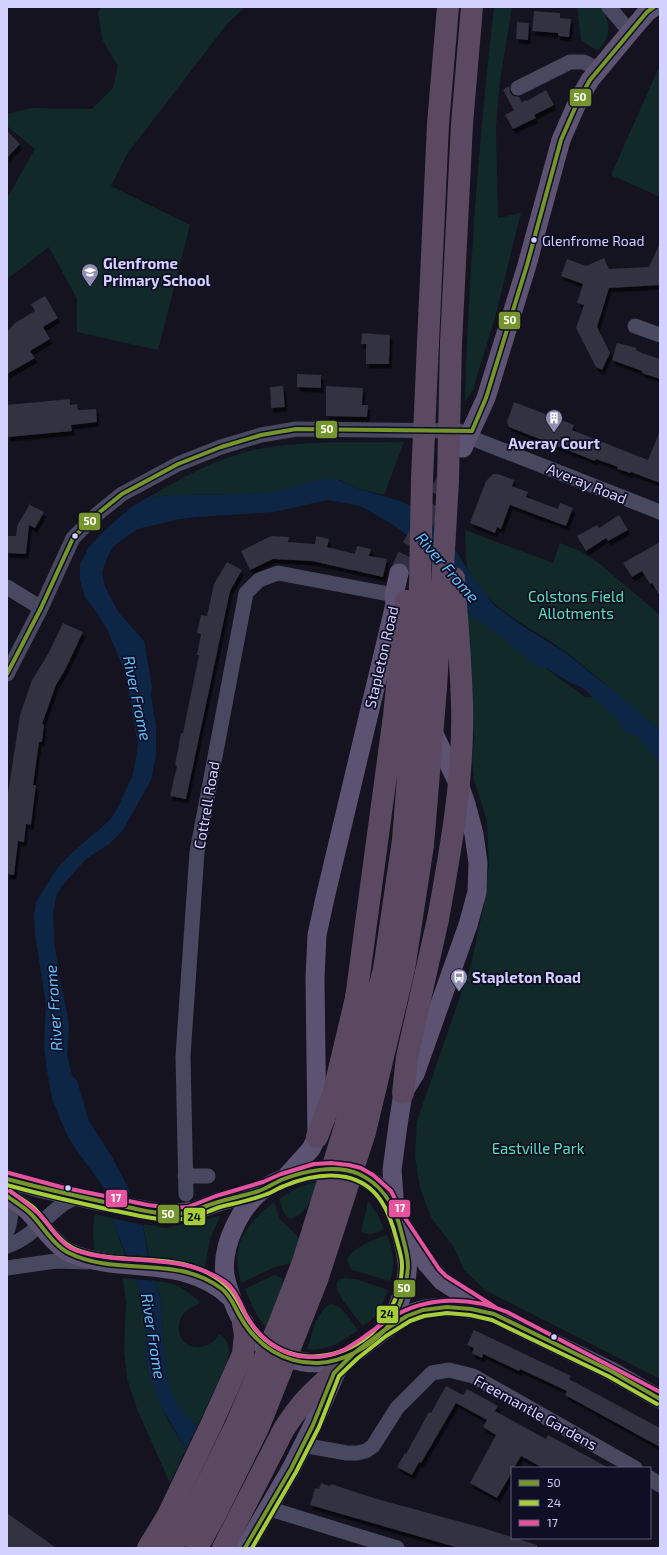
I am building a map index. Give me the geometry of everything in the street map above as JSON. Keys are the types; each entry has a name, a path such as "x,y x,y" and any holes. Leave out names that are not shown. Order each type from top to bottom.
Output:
{"highway":[{"path":"172,1548 194,1510 236,1424 280,1324 303,1262 345,1127 384,969 403,840 417,664 422,479 438,124 448,7"},
{"path":"197,1548 259,1426 317,1280 364,1132 404,969 423,845 436,688 448,481 452,343 462,124 472,7"},
{"path":"317,1137 333,1095 356,998 393,724 408,580 422,479"},
{"path":"403,1093 407,1057 438,919 453,841 460,769 462,706 448,481"},
{"path":"148,1548 167,1517 243,1354 245,1335 244,1323"},
{"path":"223,1548 284,1429 302,1403 314,1390 334,1373"}],"main road":[{"path":"468,439 486,398 527,265 561,140 578,101 590,80 630,32 654,7"},
{"name":"Stapleton Road","path":"317,1137 315,978 317,935 324,898 395,600 399,573"},
{"path":"383,1331 395,1312 408,1273 408,1262 396,1214 392,1170 403,1093 415,1074 468,925 477,892 478,863 475,841 466,804 460,787 420,706 405,658 395,600"},
{"path":"364,730 376,712 384,707 392,704 420,706"},
{"path":"283,1180 311,1149 317,1137"},
{"path":"7,1190 88,1199 147,1211 172,1214 189,1213 316,1170 331,1169 359,1174 376,1185 386,1195 396,1214 434,1273 442,1281 494,1314 611,1371 660,1399"},
{"path":"265,1188 245,1209 236,1222 228,1244 225,1258 225,1275 231,1298 244,1323 253,1336 263,1346 295,1361 313,1363 332,1362 354,1353"},
{"path":"7,1190 68,1253 104,1263 167,1269 199,1276 221,1288 231,1298"},
{"path":"245,1548 267,1508 278,1492 313,1425 334,1373 354,1353 383,1331 407,1316 430,1308 471,1308 494,1314"}],"street":[{"path":"609,7 630,32"},
{"path":"518,88 563,71 570,62 581,61 599,70"},
{"path":"635,326 660,335"},
{"path":"7,674 41,608 73,538 96,515 122,494 178,464 221,447 261,435 296,429 468,439"},
{"name":"Averay Road","path":"468,439 660,512"},
{"name":"Cottrell Road","path":"186,1194 183,1056 197,852 246,593 259,580 278,573 395,600"},
{"path":"7,587 41,608"},
{"path":"185,1176 208,1176"},
{"path":"7,1190 11,1215 7,1231"},
{"path":"7,1246 23,1239 41,1225 60,1206 88,1199"},
{"path":"7,1268 56,1261 104,1263"},
{"name":"Freemantle Gardens","path":"302,1446 347,1453 366,1451 373,1446 397,1408 432,1373 449,1370 473,1376 633,1467"},
{"path":"651,1479 660,1485"},
{"path":"267,1508 397,1548"}],"green space":[{"path":"102,7 245,7 227,24 127,154 111,186 190,225 158,350 77,332 77,299 49,247 7,279 7,198 35,149 7,126 7,114 31,108 92,109 113,88 118,66 102,39 98,12"},
{"path":"494,7 512,7 500,80 496,127 498,218 521,213 496,314 473,389 465,402 475,204"},
{"path":"577,7 602,7 605,13 608,30 605,40 598,51 581,40"},
{"path":"660,65 660,197 611,175"},
{"path":"331,442 404,442 384,495 356,488 340,480 278,491 244,494 170,495 147,498 201,469 229,457 258,449 294,444"},
{"name":"Colstons Field Allotments","path":"465,530 553,563 560,543 582,552 600,564 660,615 660,732 614,691 567,653 501,609 490,599 479,587 469,572 466,558"},
{"name":"Eastville Park","path":"464,609 585,697 594,697 660,750 660,1379 485,1290 464,1270 454,1247 432,1219 420,1188 415,1157 417,1121 471,965 484,904 489,865 487,821 474,780 472,758 474,735 464,669"},
{"path":"323,1181 303,1212 292,1218 287,1217 283,1211 279,1199 300,1187"},
{"path":"368,1201 378,1215 384,1229 370,1234 362,1232"},
{"path":"274,1202 280,1219 300,1239 295,1262 275,1267 241,1283 237,1257 242,1236 255,1219"},
{"path":"94,1214 112,1218 125,1255 94,1251"},
{"path":"220,1216 210,1239 205,1267 168,1259 149,1257 143,1224 166,1228"},
{"path":"387,1235 393,1258 393,1269 390,1281 352,1270 347,1260 353,1252 370,1241"},
{"path":"274,1275 282,1278 283,1284 268,1329 257,1315 245,1289"},
{"path":"123,1278 136,1279 144,1307 146,1359 150,1378 167,1419 186,1449 170,1483 137,1409 127,1378 124,1350 126,1303"},
{"path":"344,1278 356,1279 388,1290 379,1311 368,1323 363,1326 342,1299 337,1288 337,1283 339,1280"},
{"path":"155,1281 169,1283 180,1287 200,1303 186,1311 181,1317 179,1333 183,1340 194,1347 201,1347 214,1341 219,1334 223,1337 228,1346 229,1354 227,1362 198,1425 185,1416 176,1403 170,1388 164,1352 161,1299"},
{"path":"330,1304 342,1310 358,1330 334,1345 321,1349 307,1349 321,1312"}],"water":[{"name":"River Frome","path":"334,478 356,488 400,501 425,515 449,541 468,571 494,605 518,623 566,653 630,704 660,732 660,762 633,734 624,732 619,721 583,688 569,682 546,668 539,668 503,638 472,616 446,584 428,556 408,536 392,524 362,507 327,500 274,512 180,519 137,529 114,546 108,556 102,572 105,587 119,613 144,641 152,686 151,696 156,725 156,757 151,780 123,830 109,844 86,859 62,886 57,894 53,911 54,942 69,1026 67,1055 72,1075 77,1081 89,1121 112,1157 136,1203 142,1219 149,1262 161,1300 168,1383 178,1405 192,1422 198,1425 186,1449 163,1410 150,1378 146,1359 144,1307 136,1279 116,1230 102,1185 67,1135 52,1099 46,1065 44,1044 46,1004 35,934 34,916 36,902 59,866 110,820 117,809 133,775 138,745 125,673 108,631 85,597 80,580 80,564 89,547 104,531 130,508 147,498 170,495 244,494 278,491 318,480"}],"pier":[{"path":"101,1188 135,1194 144,1219 144,1225 110,1218"},
{"path":"123,1255 151,1257 157,1281 134,1279"}],"building":[{"path":"534,11 560,13 560,18 571,19 569,37 558,36 558,33 532,31"},
{"path":"517,22 529,23 528,40 516,39"},
{"path":"509,86 510,92 513,96 519,97 522,102 527,101 546,90 554,105 534,115 536,118 513,129 505,115 514,110 503,90"},
{"path":"7,131 20,144 7,158"},
{"path":"660,243 660,285 609,288 597,327 610,353 602,370 596,367 576,328 584,305 577,303 583,284 561,276 567,259 586,266 604,258 609,269 649,267"},
{"path":"45,296 58,318 43,327 50,339 30,351 35,358 7,374 7,332 15,323 35,311 31,304"},
{"path":"362,333 390,335 389,364 366,364 366,344 361,344"},
{"path":"617,343 637,348 636,350 642,353 660,359 660,379 612,360"},
{"path":"297,374 321,375 321,388 297,387"},
{"path":"283,386 285,407 271,408 270,387"},
{"path":"326,386 363,388 362,405 368,405 367,417 326,416"},
{"path":"70,399 70,405 77,404 78,410 96,409 97,422 71,425 72,431 8,437 7,405"},
{"path":"514,402 574,425 572,430 648,460 660,431 660,483 631,472 617,469 618,467 596,459 595,461 509,427 507,422"},
{"path":"493,474 498,474 514,480 512,486 528,492 526,497 558,509 560,503 573,508 566,526 510,505 501,529 497,527 495,533 470,523 486,481"},
{"path":"31,502 30,505 44,512 35,528 29,525 26,554 7,553 8,536 16,536 17,526"},
{"path":"619,515 628,530 608,541 606,538 586,551 577,536 597,525 599,528"},
{"path":"271,536 289,537 288,542 315,544 316,536 329,539 327,547 355,554 357,546 371,549 369,556 387,559 383,577 312,561 273,559 250,570 241,551"},
{"path":"660,542 660,596 642,571 632,577 623,563"},
{"path":"227,562 242,570 230,591 186,799 170,796 177,766 175,765 181,733 183,733 199,655 197,655 201,634 197,633 201,615 207,616 214,584"},
{"path":"63,623 83,632 56,685 42,724 44,724 42,742 39,742 33,785 36,785 31,825 26,824 24,842 18,841 14,875 7,874 7,800 20,715 32,680 48,654"},
{"path":"474,1330 571,1376 569,1379 660,1428 660,1447 565,1395 567,1391 483,1354 482,1358 472,1353 474,1348 467,1345"},
{"path":"446,1386 463,1395 467,1389 498,1406 495,1411 546,1439 548,1435 607,1467 541,1467 521,1456 515,1467 511,1467 511,1474 497,1498 470,1483 496,1435 483,1427 487,1420 456,1403 421,1463 419,1462 412,1475 397,1467 405,1453 406,1454 429,1412 431,1413"},
{"path":"321,1483 330,1486 331,1484 377,1499 483,1528 511,1537 511,1539 518,1539 537,1545 537,1548 459,1548 310,1505 315,1488 319,1489"},
{"path":"7,1513 56,1548 7,1548"}],"tunnel":[{"path":"399,573 448,476"}],"transit line":[{"name":"50","path":"472,431 486,398 527,265 561,140 578,101 590,80 647,12 654,7"},
{"name":"50","path":"7,674 41,608 73,538 96,515 122,494 178,464 221,447 261,435 296,429 472,431"},
{"name":"17","path":"9,1173 61,1187 148,1205 172,1208 188,1207 216,1196 263,1182 281,1174 314,1164 331,1163 361,1168 373,1175 391,1191 403,1215 439,1269 446,1276 495,1307"},
{"name":"50","path":"7,1179 140,1210 163,1214 177,1214 259,1191 281,1180 300,1174 330,1169 350,1171 359,1174 374,1183 386,1196 394,1211 400,1227 407,1256 408,1266 404,1292 394,1317 384,1331 370,1343 354,1353 336,1360 306,1363 283,1357 264,1345 248,1328 225,1292 204,1278 186,1272 166,1269 107,1264 88,1260 69,1253 63,1250 53,1240 28,1211 7,1196"},
{"name":"24","path":"7,1185 116,1211 150,1218 175,1220 193,1217 220,1207 256,1198 291,1183 323,1176 346,1177 367,1186 375,1193 391,1220 402,1259 399,1287 392,1307 386,1317 379,1326 363,1340 349,1348 321,1356 292,1354 265,1340 254,1328 232,1292 226,1285 208,1273 193,1267 176,1263 108,1257 75,1249 63,1241 34,1208 10,1191"},
{"name":"17","path":"10,1191 38,1213 60,1240 75,1250 112,1258 190,1266 208,1272 229,1285 240,1301 251,1323 264,1338 280,1349 298,1356 321,1357 343,1350 391,1318 419,1306 433,1302 463,1301 478,1303 507,1312 660,1392"},
{"name":"50","path":"245,1548 291,1469 313,1425 334,1373 354,1353 383,1331 407,1316 423,1310 447,1307 471,1309 494,1314 611,1371 660,1399"},
{"name":"24","path":"252,1548 296,1472 319,1427 339,1376 358,1358 386,1336 410,1321 424,1316 447,1313 470,1315 492,1320 608,1376 657,1404"}],"place":[{"name":"Glenfrome Road","path":"534,240"},
{"name":"Glenfrome Primary School","path":"90,287"},
{"name":"Averay Court","path":"554,433"},
{"name":"Stapleton Road","path":"459,992"}]}
